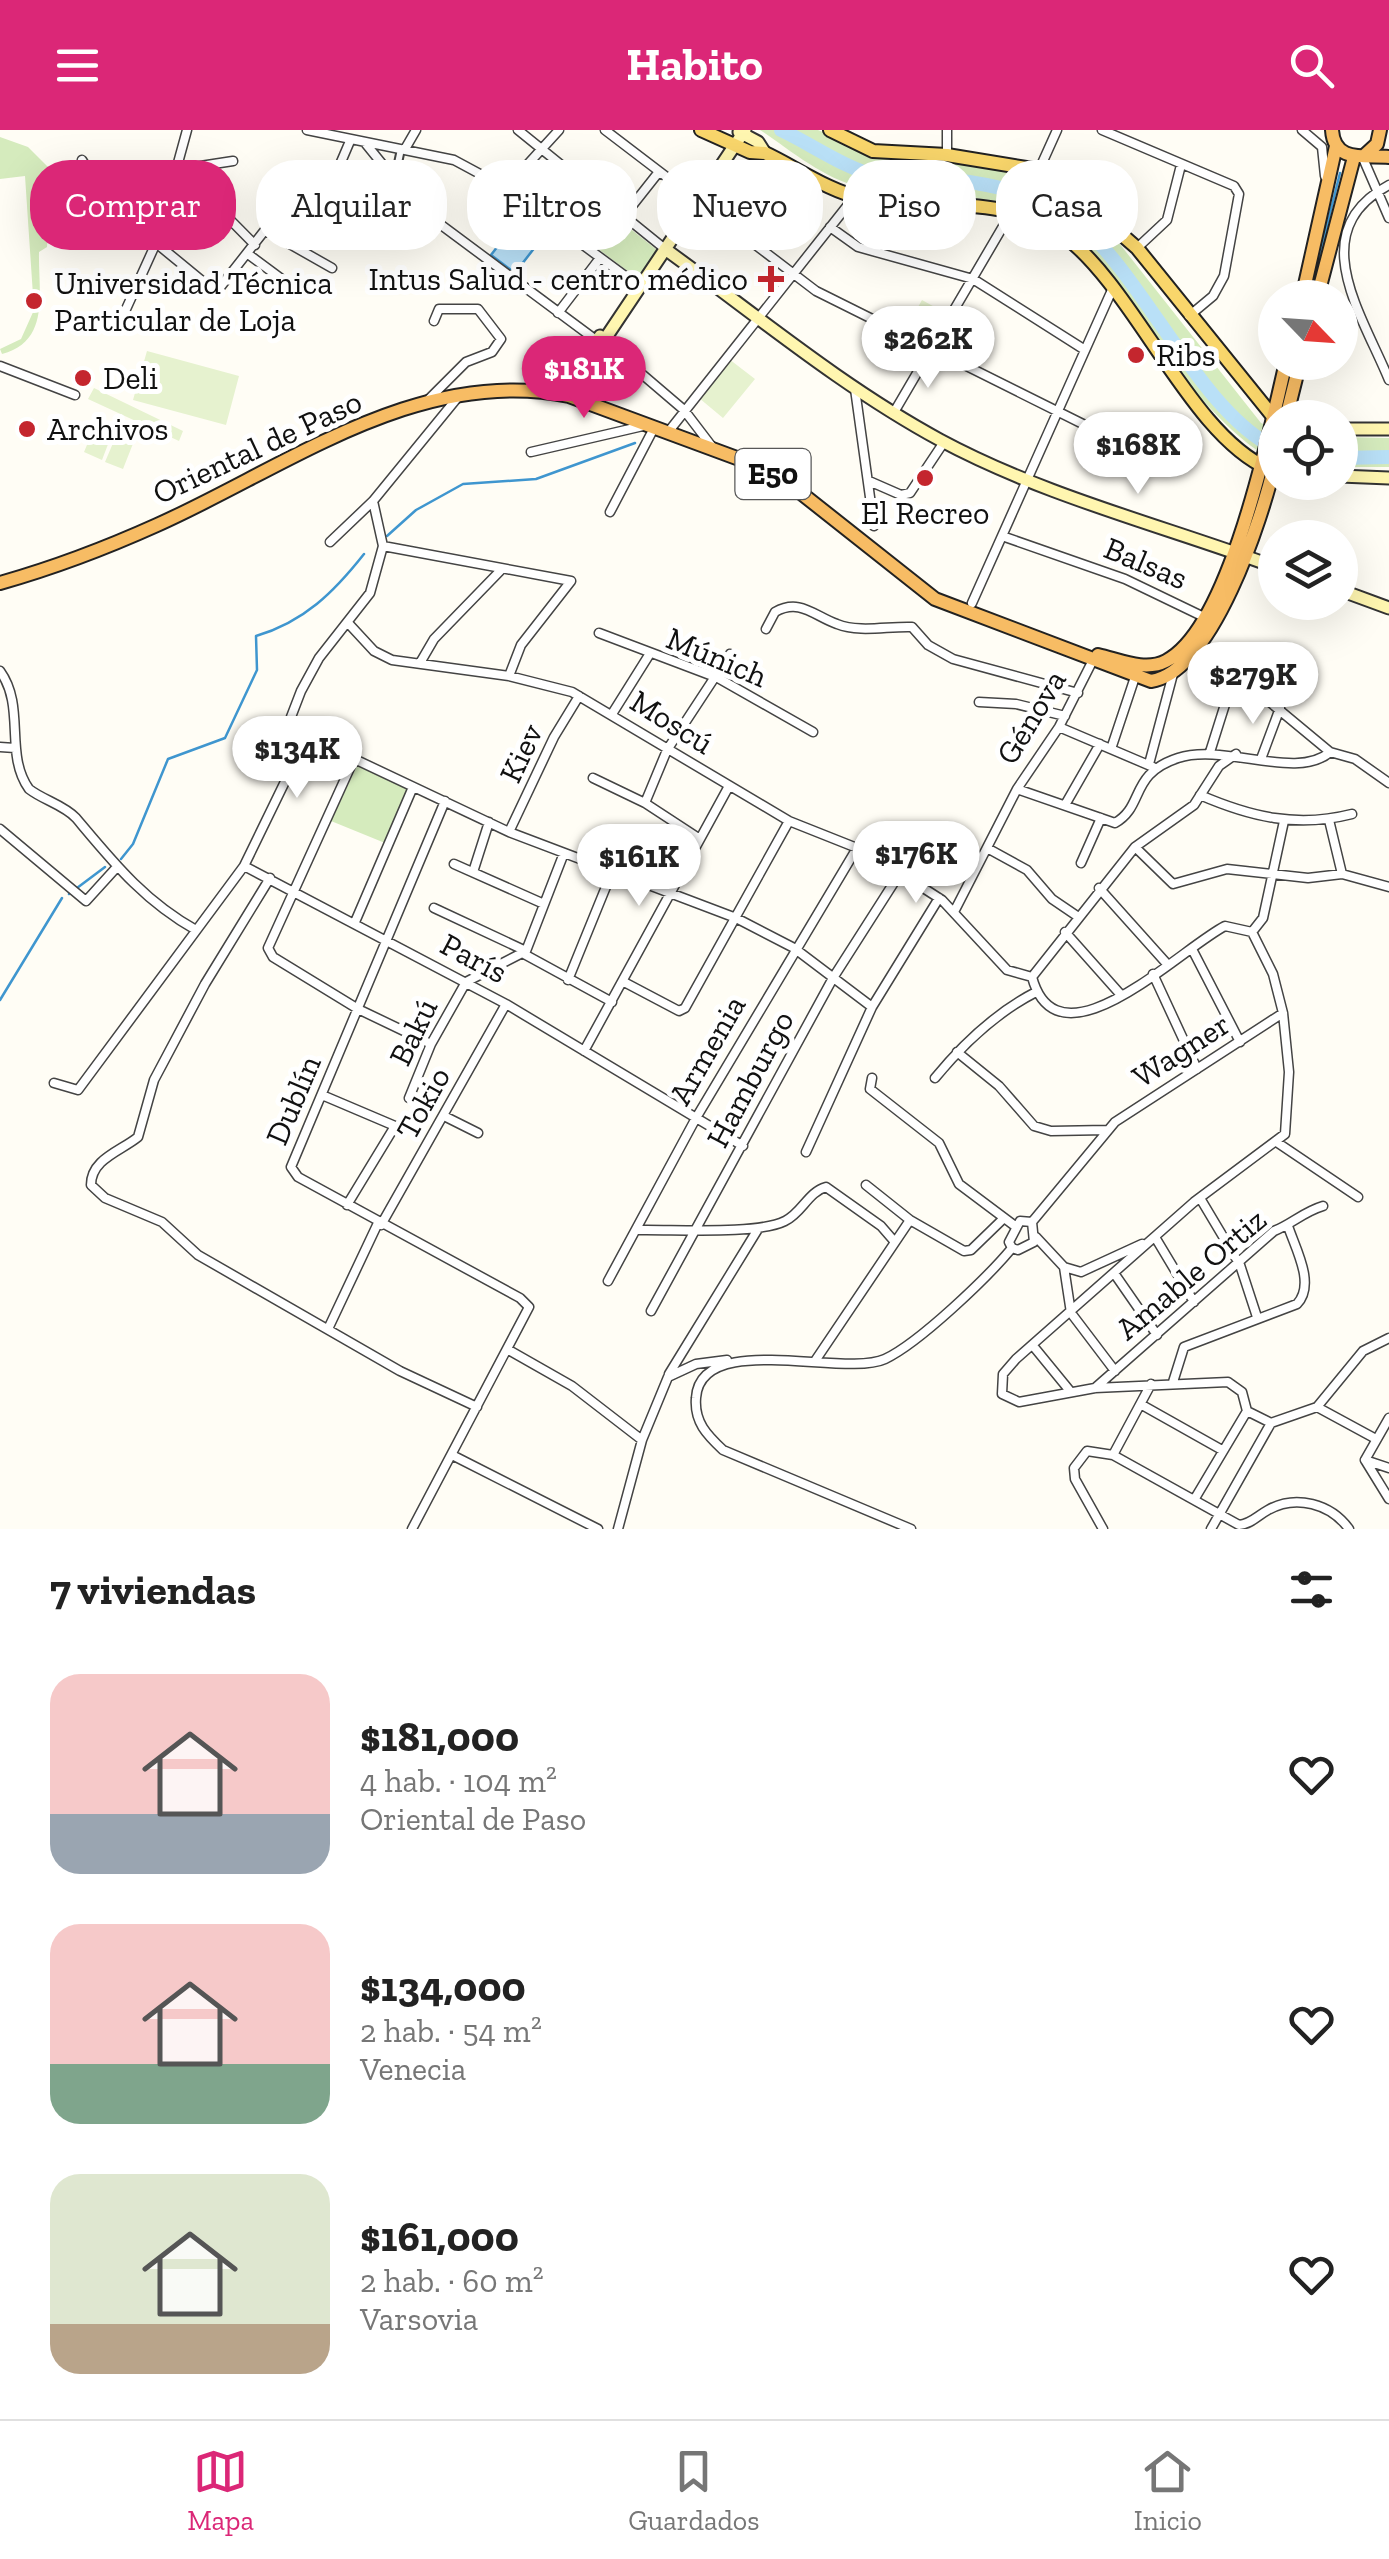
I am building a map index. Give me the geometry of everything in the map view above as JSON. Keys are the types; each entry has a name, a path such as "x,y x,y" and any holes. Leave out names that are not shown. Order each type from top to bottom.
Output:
{"highway":[{"path":"1322,280 1360,156 1378,144 1385,131"},
{"path":"1307,280 1326,204 1330,136"},
{"path":"1330,136 1360,156 1389,157"},
{"name":"Oriental de Paso","path":"0,583 156,526 350,428 458,397 538,390 657,427 782,478 935,599 1094,657"},
{"path":"1173,674 1241,554 1259,500"},
{"name":"E50","path":"1094,657 1152,666 1182,657"},
{"name":"E50","path":"1094,657 1135,677 1151,680 1173,674"}],"main road":[{"path":"701,130 740,135 765,152 843,190"},
{"path":"830,130 873,151 947,155 996,163"},
{"path":"724,160 740,135"},
{"path":"1138,249 1259,400"},
{"path":"538,390 575,373 663,250"},
{"path":"667,250 855,389 944,442 1027,480 1258,560"},
{"path":"1077,250 1229,442 1258,460"},
{"path":"1358,429 1389,429"},
{"path":"1358,477 1389,478"},
{"path":"1358,597 1389,608"}],"street":[{"path":"180,160 187,130"},
{"path":"307,130 454,160 467,167"},
{"path":"400,160 416,130"},
{"path":"518,130 556,160"},
{"path":"530,160 558,130"},
{"path":"606,130 657,172"},
{"path":"947,130 947,155"},
{"path":"1044,160 1057,130"},
{"path":"1102,130 1117,132 1181,165 1234,186 1240,194 1230,256 1220,286 1189,316"},
{"path":"1302,130 1316,140 1325,156 1326,204"},
{"path":"342,160 350,141"},
{"path":"366,144 378,160"},
{"path":"1360,156 1384,187 1389,218"},
{"path":"1138,247 1166,220 1181,165"},
{"path":"637,200 657,174"},
{"path":"1384,187 1346,226 1342,256 1389,380"},
{"path":"531,452 657,427 684,410 843,211"},
{"path":"165,250 218,290 255,245 236,226"},
{"path":"637,226 657,242"},
{"path":"830,227 868,251 973,278 1086,350"},
{"path":"447,230 684,410 713,448"},
{"path":"893,414 996,239"},
{"path":"117,329 153,250"},
{"path":"300,250 332,268"},
{"path":"590,250 640,287"},
{"path":"757,250 790,276 876,324 1109,437"},
{"path":"248,254 291,286"},
{"path":"558,313 600,258"},
{"path":"972,603 1112,290"},
{"path":"424,405 466,362 492,352 502,339 478,309 439,308 434,321"},
{"path":"0,366 75,395"},
{"path":"855,389 874,526"},
{"path":"330,542 373,501 458,397"},
{"path":"610,512 657,427"},
{"path":"869,481 901,495 910,493 944,442"},
{"path":"54,1083 78,1090 244,866 296,759 292,717 301,691 320,658 350,624 370,592 383,546 373,501"},
{"name":"Balsas","path":"1002,536 1125,579 1207,619"},
{"path":"383,546 432,552 500,570 571,581 521,645 508,676"},
{"path":"420,663 434,639 500,570"},
{"path":"766,629 775,612 791,607 855,628 912,627 928,644 953,659 1078,693"},
{"name":"Moscú","path":"350,624 382,657 508,676 579,696 790,821 857,848 900,873 939,898 1001,965 1032,977"},
{"name":"Múnich","path":"599,632 649,655 718,678 813,732"},
{"path":"645,803 668,750 730,654"},
{"path":"612,714 649,655"},
{"name":"Génova","path":"954,912 1017,789 1060,726 1094,657"},
{"path":"1182,657 1233,678 1280,708 1330,752 1355,759 1389,782"},
{"path":"0,671 9,686 16,716 15,748 29,789 72,814 116,868 154,904 196,930"},
{"path":"1017,789 1115,822 1122,819 1151,765 1173,674"},
{"path":"1111,749 1135,677"},
{"path":"1210,752 1233,678"},
{"name":"Kiev","path":"510,832 554,737 579,696"},
{"path":"980,702 1016,704 1065,716"},
{"path":"1262,759 1280,708"},
{"path":"1060,726 1151,765 1210,752 1306,765 1318,762 1330,752"},
{"path":"293,730 510,832 736,918 794,948 872,1006"},
{"path":"1066,805 1100,744"},
{"path":"0,748 15,748"},
{"path":"1236,754 1219,766 1180,817 1135,847 1032,977 1036,992 1061,1016 1079,1014 1121,995 1224,926 1252,932"},
{"path":"354,759 268,948 272,957 358,1010 431,1044"},
{"path":"593,778 645,803 700,838"},
{"path":"356,922 413,786"},
{"path":"584,1051 729,786"},
{"path":"1200,795 1244,814 1284,821 1328,820 1352,814"},
{"name":"Dublín","path":"444,801 292,1166 298,1177 525,1302 529,1307 507,1349"},
{"path":"1081,862 1101,818"},
{"path":"1328,820 1342,874"},
{"path":"624,982 682,1011 790,821"},
{"path":"1252,932 1263,918 1284,821"},
{"path":"472,872 489,822"},
{"path":"0,829 88,902 116,868"},
{"path":"1135,847 1172,884 1227,868 1308,878 1342,874 1389,887"},
{"name":"Armenia","path":"608,1281 696,1118 857,848"},
{"path":"987,848 1027,870 1052,899 1077,916"},
{"path":"525,953 564,853"},
{"path":"454,864 544,904"},
{"name":"París","path":"244,866 506,1004 743,1146"},
{"path":"568,980 612,872"},
{"name":"Hamburgo","path":"651,1312 833,978 900,873"},
{"path":"270,878 205,984 154,1080 138,1136 103,1159 90,1180 106,1198 162,1222 198,1255 476,1407"},
{"path":"1099,888 1168,965"},
{"path":"806,1152 872,1006 939,898"},
{"path":"434,908 612,1002"},
{"path":"1065,932 1121,995"},
{"path":"1252,932 1273,974 1283,1013 1288,1124 1278,1143 1200,1198 1070,1313 1003,1374 1002,1394 1019,1402 1095,1388 1174,1382 1236,1384 1246,1406 1271,1423"},
{"path":"1192,949 1240,1042"},
{"name":"Bakú","path":"409,1098 431,1044 466,982 525,953"},
{"path":"1153,974 1197,1068"},
{"path":"935,1078 957,1052 1011,1006 1036,992"},
{"name":"Tokio","path":"328,1328 379,1224 446,1117 506,1004"},
{"name":"Wagner","path":"1032,1222 1106,1130 1283,1013"},
{"path":"957,1052 999,1086 1034,1126 1050,1131 1106,1130"},
{"path":"872,1078 870,1089 939,1144 959,1184 1016,1226"},
{"path":"322,1095 395,1126 348,1205"},
{"path":"446,1117 478,1133"},
{"path":"1278,1143 1358,1196"},
{"path":"866,1185 910,1220 968,1251 1003,1219"},
{"path":"637,1230 758,1228 786,1220 816,1190 826,1187 882,1226 894,1241"},
{"path":"1200,1198 1240,1265 1257,1317"},
{"name":"Amable Ortiz","path":"1095,1388 1274,1232 1288,1226 1301,1212 1323,1206"},
{"path":"815,1362 910,1220"},
{"path":"1012,1248 1009,1242 1016,1226 1020,1221 1032,1222 1036,1243 1064,1268 1080,1272 1156,1237"},
{"path":"1174,1382 1184,1346 1297,1304 1304,1296 1306,1285 1288,1226"},
{"path":"618,1529 642,1440 668,1377 758,1228"},
{"path":"1156,1237 1194,1302"},
{"path":"668,1377 696,1364 737,1361 857,1366 885,1359 987,1278 1012,1248 1036,1243"},
{"path":"1064,1268 1070,1313 1115,1371"},
{"path":"1114,1274 1157,1335"},
{"path":"1211,1529 1271,1423 1317,1408 1363,1351 1389,1338"},
{"path":"1034,1347 1070,1391"},
{"path":"412,1529 507,1349 572,1386 642,1440"},
{"path":"737,1361 721,1365 696,1391 695,1410 705,1433 723,1450 912,1529"},
{"path":"1113,1455 1151,1384"},
{"path":"1142,1405 1222,1450"},
{"path":"1194,1500 1246,1406"},
{"path":"1317,1408 1376,1439"},
{"path":"1365,1460 1389,1418"},
{"path":"1103,1529 1075,1479 1074,1468 1088,1450 1113,1455 1245,1526 1271,1508 1305,1503 1330,1510 1349,1529"},
{"path":"452,1456 598,1529"},
{"path":"1365,1460 1389,1468"},
{"path":"1365,1460 1389,1499"}],"green space":[{"path":"760,130 818,130 889,160 843,160 843,182 823,172 823,160 804,160"},
{"path":"0,137 28,147 41,160 30,160 30,250 42,250 39,252 38,313 28,338 18,348 2,354 0,349 21,339 34,310 25,176 0,179"},
{"path":"940,157 956,160 889,160"},
{"path":"976,164 996,168 996,202 976,198"},
{"path":"637,234 657,250 637,278 599,250 637,250"},
{"path":"1085,250 1124,250 1258,419 1258,450 1198,395"},
{"path":"922,300 940,310 923,340 905,330"},
{"path":"147,351 239,376 226,425 133,400"},
{"path":"729,359 755,379 723,418 699,398"},
{"path":"94,388 183,431 179,441 88,399"},
{"path":"98,419 115,426 102,460 84,452"},
{"path":"119,429 136,436 123,469 105,462"},
{"path":"1358,437 1389,438 1389,467 1358,467"},
{"path":"357,766 408,788 385,843 331,821"}],"water":[{"path":"495,250 533,250 515,273 491,255"}],"waterway":[{"path":"781,130 865,173 946,179 999,188 1034,198 1067,214 1129,279 1198,377 1258,437"},
{"path":"1313,280 1340,173"},
{"path":"387,536 416,510 463,484 536,479 635,443"},
{"path":"1358,458 1389,457"},
{"path":"121,859 133,844 168,759 225,738 257,670 256,636 289,623 317,604 364,554"},
{"path":"69,894 105,867"},
{"path":"0,1000 62,898"}],"place":[{"name":"Intus Salud - centro médico","path":"771,279"},
{"name":"Universidad Técnica Particular de Loja","path":"34,301"},
{"name":"Ribs","path":"1136,355"},
{"name":"Deli","path":"83,378"},
{"name":"Archivos","path":"27,429"},
{"name":"El Recreo","path":"925,478"}]}
